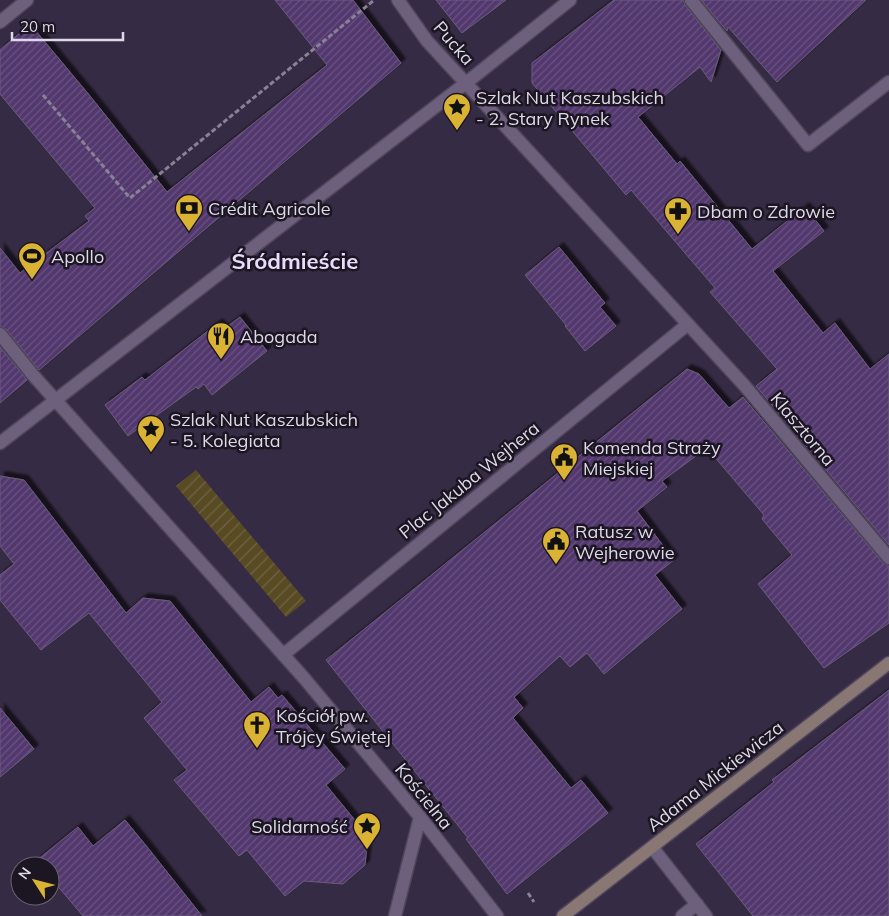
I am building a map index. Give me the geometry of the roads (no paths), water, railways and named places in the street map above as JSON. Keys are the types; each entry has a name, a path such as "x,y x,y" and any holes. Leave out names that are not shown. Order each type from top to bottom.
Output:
{"street":[{"path":"0,22 27,0"},
{"name":"Pucka","path":"398,0 427,40 466,83"},
{"path":"0,443 506,52 570,0"},
{"path":"691,0 808,145 889,82"},
{"path":"466,83 688,324"},
{"name":"Klasztorna","path":"688,324 744,385 889,558"},
{"name":"Plac Jakuba Wejhera","path":"283,655 688,324"},
{"path":"0,334 55,400 283,655"},
{"name":"Kościelna","path":"283,655 420,817 497,916"},
{"name":"Adama Mickiewicza","path":"563,916 889,663"},
{"path":"395,916 420,817"},
{"path":"652,847 706,916"},
{"path":"682,916 697,904"}],"place":[{"name":"Szlak Nut Kaszubskich - 2. Stary Rynek","path":"457,131"},
{"name":"Crédit Agricole","path":"189,232"},
{"name":"Dbam o Zdrowie","path":"678,235"},
{"name":"Apollo","path":"32,280"},
{"name":"Abogada","path":"221,360"},
{"name":"Szlak Nut Kaszubskich - 5. Kolegiata","path":"151,453"},
{"name":"Komenda Straży Miejskiej","path":"564,481"},
{"name":"Ratusz w Wejherowie","path":"556,565"},
{"name":"Kościół pw. Trójcy Świętej","path":"257,749"},
{"name":"Solidarność","path":"367,850"}],"district":[{"name":"Śródmieście","path":"295,261"}]}
